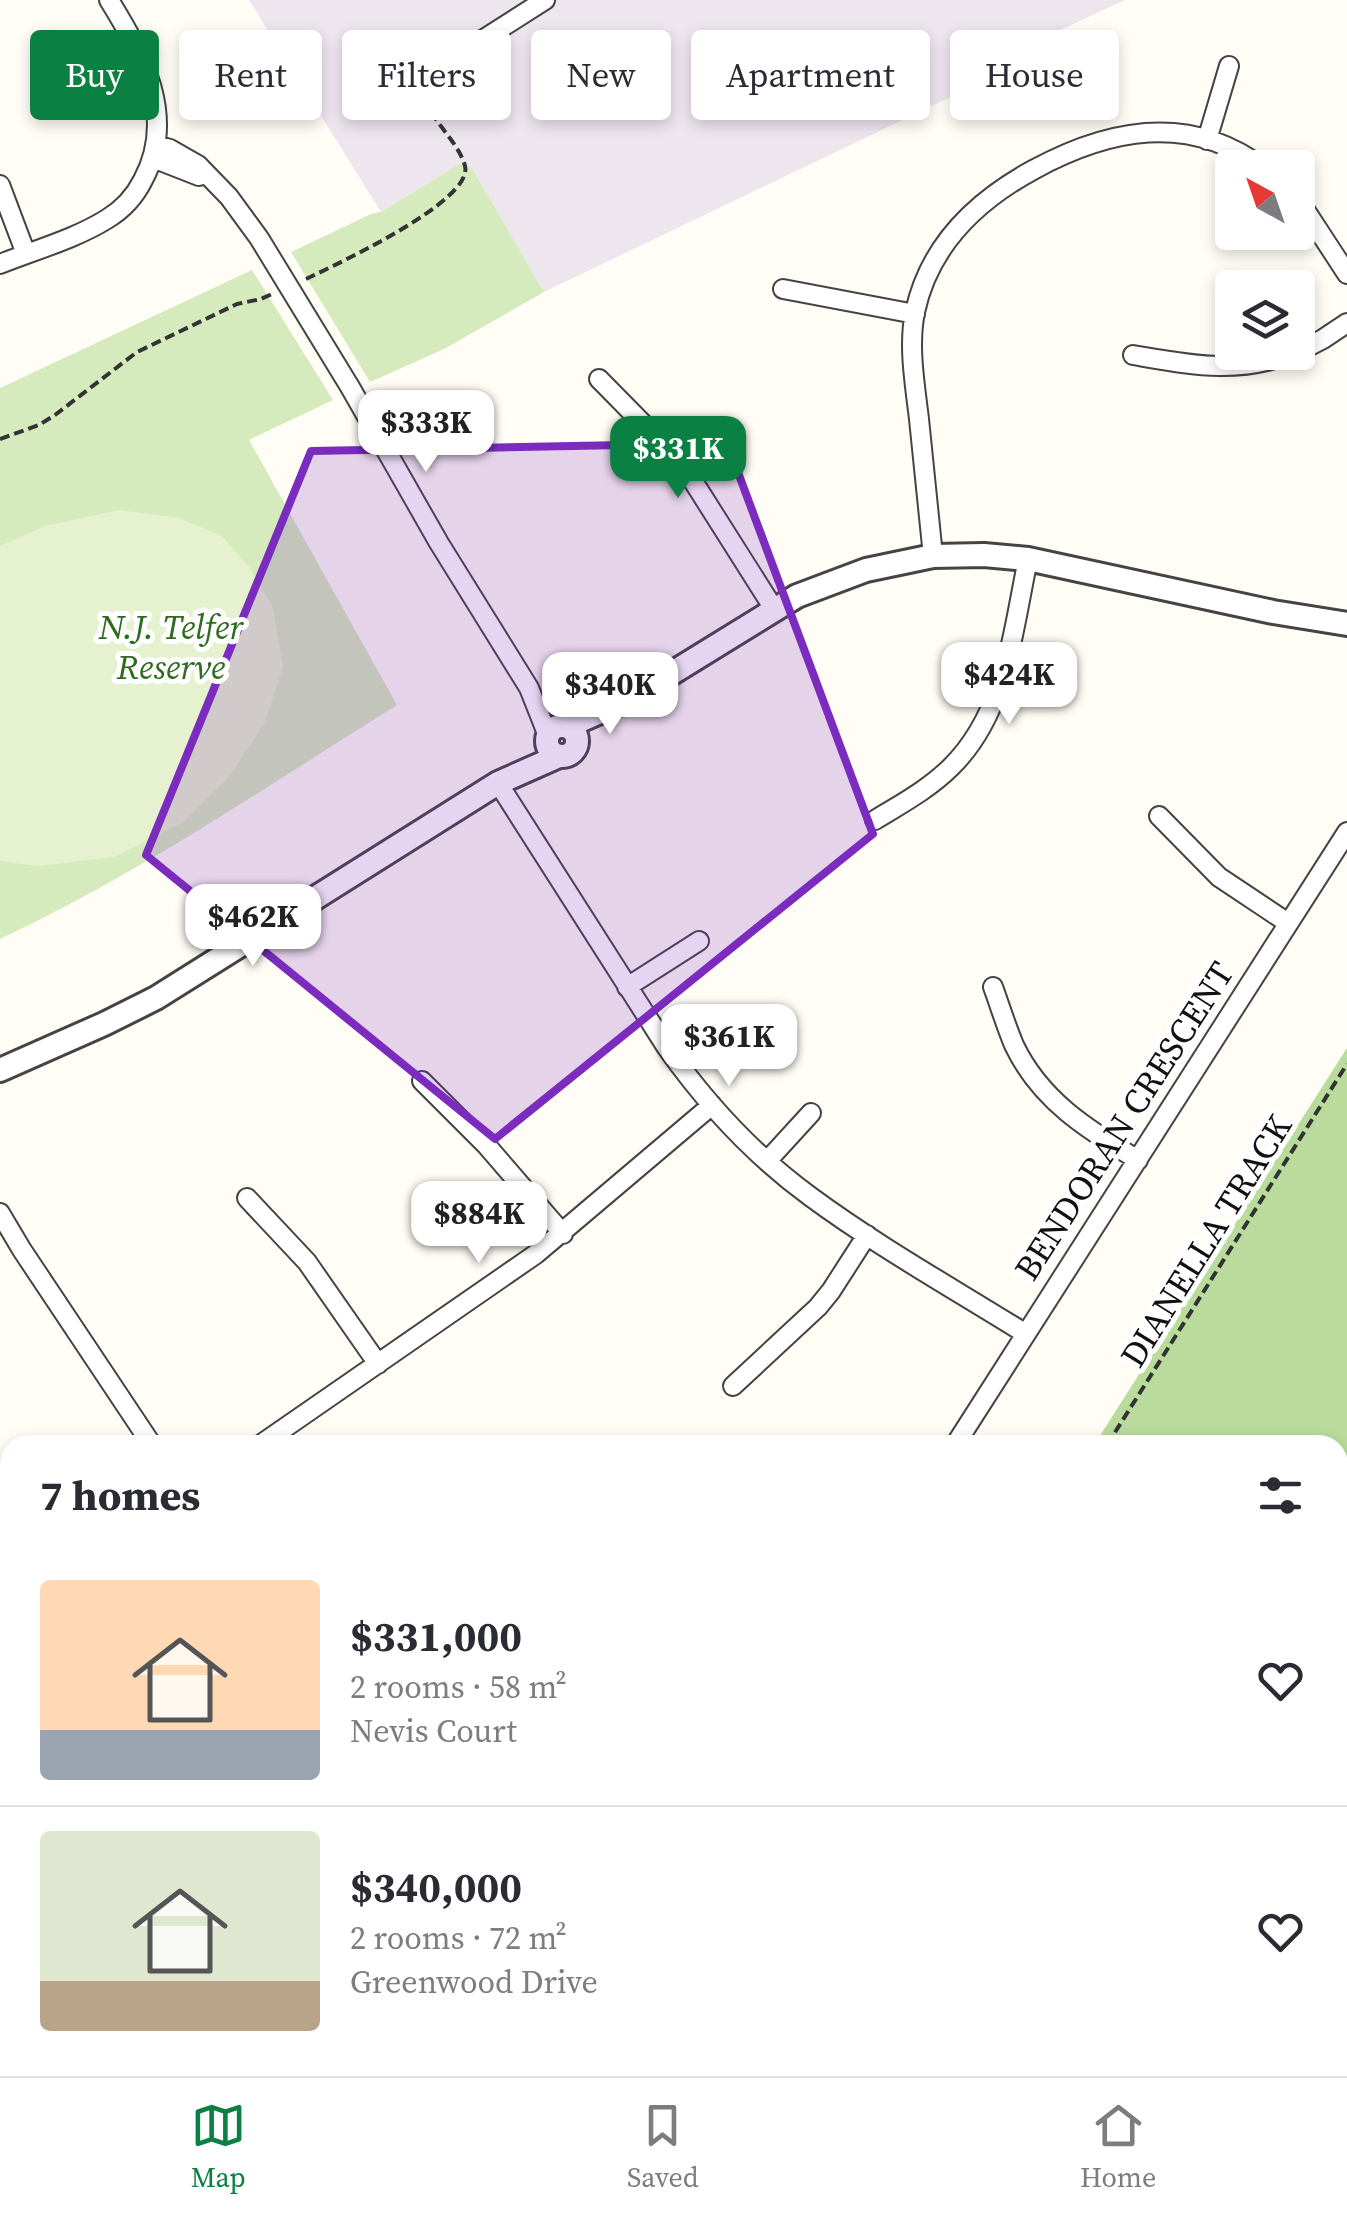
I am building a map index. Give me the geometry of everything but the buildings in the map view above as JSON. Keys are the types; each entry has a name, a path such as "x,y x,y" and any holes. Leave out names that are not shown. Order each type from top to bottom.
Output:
{"street":[{"path":"0,264 92,227 116,213 139,188 154,151 158,111 141,58 110,0"},
{"path":"490,30 523,6 544,0"},
{"path":"1207,140 1229,66"},
{"path":"933,556 914,372 915,314 930,268 944,243 978,205 1013,181 1105,138 1154,132 1207,140 1232,150"},
{"path":"154,151 217,184 259,238 439,543 561,738"},
{"path":"0,184 26,254"},
{"path":"1315,225 1347,274"},
{"path":"783,289 915,314"},
{"path":"1315,343 1347,323"},
{"path":"1133,355 1215,368"},
{"path":"599,379 693,481 774,609"},
{"path":"0,1070 156,998 498,783 561,738 797,596 856,574 933,556 1028,559 1347,624"},
{"path":"874,820 950,769 980,729 1001,680 1028,559"},
{"path":"498,783 666,1048 712,1105 810,1197 1026,1334"},
{"path":"1159,816 1219,877 1288,923"},
{"name":"BENDORAN CRESCENT","path":"961,1435 1347,832"},
{"path":"627,987 700,941"},
{"path":"993,987 1015,1046 1036,1082 1068,1114 1138,1160"},
{"path":"422,1082 487,1146 563,1234"},
{"path":"275,1435 510,1274 563,1234 712,1105"},
{"path":"768,1160 811,1113"},
{"path":"247,1198 307,1262 378,1364"},
{"path":"0,1213 145,1435"},
{"path":"733,1386 818,1307 868,1235"}],"path":[{"path":"0,439 55,415 137,352 237,304 261,299 303,276 306,280 428,212 464,179 465,163 437,120"},
{"name":"DIANELLA TRACK","path":"1113,1435 1347,1064"}],"highlighted area":[{"path":"727,443 873,834 495,1139 146,855 311,451"}],"shaded area":[{"path":"249,0 1125,0 1061,30 950,30 950,97 930,107 930,30 691,30 691,120 902,120 544,292 472,168 459,164 381,212 322,117 322,30 268,30"}],"green space":[{"path":"459,164 472,168 544,292 444,349 370,382 291,252 381,212"},
{"name":"N.J. Telfer Reserve","path":"252,270 333,400 249,440 397,705 152,858 0,939 0,388"},
{"path":"119,510 179,518 222,536 249,567 273,608 283,667 265,722 227,779 183,822 114,857 38,866 0,861 0,546 45,526"},
{"path":"1347,1048 1347,1435 1100,1435"}]}
